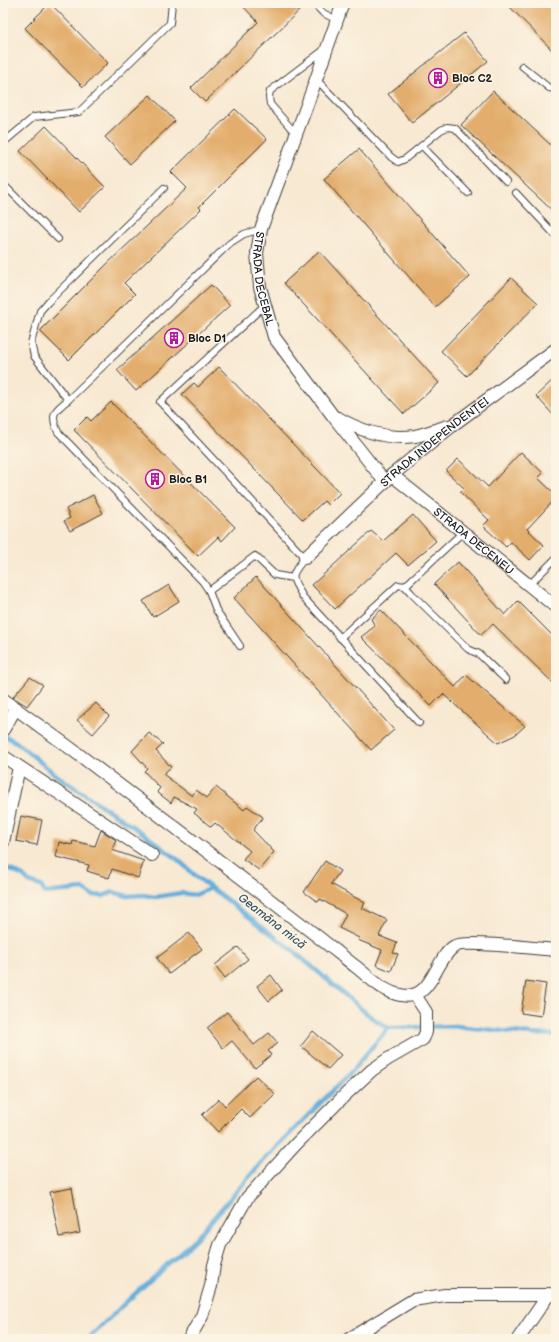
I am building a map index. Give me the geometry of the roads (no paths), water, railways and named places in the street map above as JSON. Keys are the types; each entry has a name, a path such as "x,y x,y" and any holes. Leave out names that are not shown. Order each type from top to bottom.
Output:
{"street":[{"name":"STRADA DECEBAL","path":"343,3 261,229 257,253 260,287 274,337 333,416 389,478"},
{"name":"STRADA INDEPENDENȚEI","path":"305,558 389,478 454,424 556,349"},
{"path":"333,416 352,426 377,435 396,437 416,436 454,424"},
{"name":"STRADA DECENEU","path":"389,478 463,532 556,607"},
{"path":"3,699 292,916 374,982 390,992 402,996 415,995 425,988 447,952 456,945 471,944 556,950"},
{"path":"6,725 16,708"},
{"path":"3,756 152,855"},
{"path":"3,842 19,767"},
{"path":"189,1339 202,1316 211,1286 214,1265 220,1245 247,1198 296,1144 372,1070 423,1039 426,1032 426,1012 415,995"},
{"path":"349,1339 413,1300 445,1295 552,1294"},
{"path":"518,1339 552,1294"}],"lane":[{"path":"3,143 34,117 79,112 170,23 172,3"},
{"path":"313,3 323,13 337,20"},
{"path":"296,134 270,104 270,91 327,48"},
{"path":"522,66 549,88 556,89"},
{"path":"316,79 391,157 398,162 406,159 447,127 454,128 506,182"},
{"path":"422,146 468,194"},
{"path":"3,184 58,239"},
{"path":"68,400 34,356 31,343 40,311 164,188"},
{"path":"516,193 556,236"},
{"path":"240,646 216,610 209,591 203,582 58,432 54,422 54,415 57,408 68,400 230,242 244,234 261,229"},
{"path":"265,305 160,402 305,558 294,571 293,578 302,597 419,723"},
{"path":"405,586 463,532"},
{"path":"209,591 256,556 275,575 293,578"},
{"path":"529,585 556,558"},
{"path":"340,638 398,585 405,586 468,649 480,654 506,680"}],"waterway":[{"name":"Geamăna mică","path":"3,735 16,742 56,775 141,832 176,858 198,878 290,948 371,1017 388,1028 456,1026 531,1034 556,1035"},
{"path":"3,868 11,870 23,876 29,882 41,886 45,893 83,889 92,895 103,896 113,892 127,896 143,895 155,897 181,893 195,895 211,888"},
{"path":"88,1339 197,1237 262,1162 353,1070 388,1028"}],"place":[{"name":"Bloc C2","path":"438,78"},
{"name":"Bloc D1","path":"174,338"},
{"name":"Bloc B1","path":"155,479"}]}
